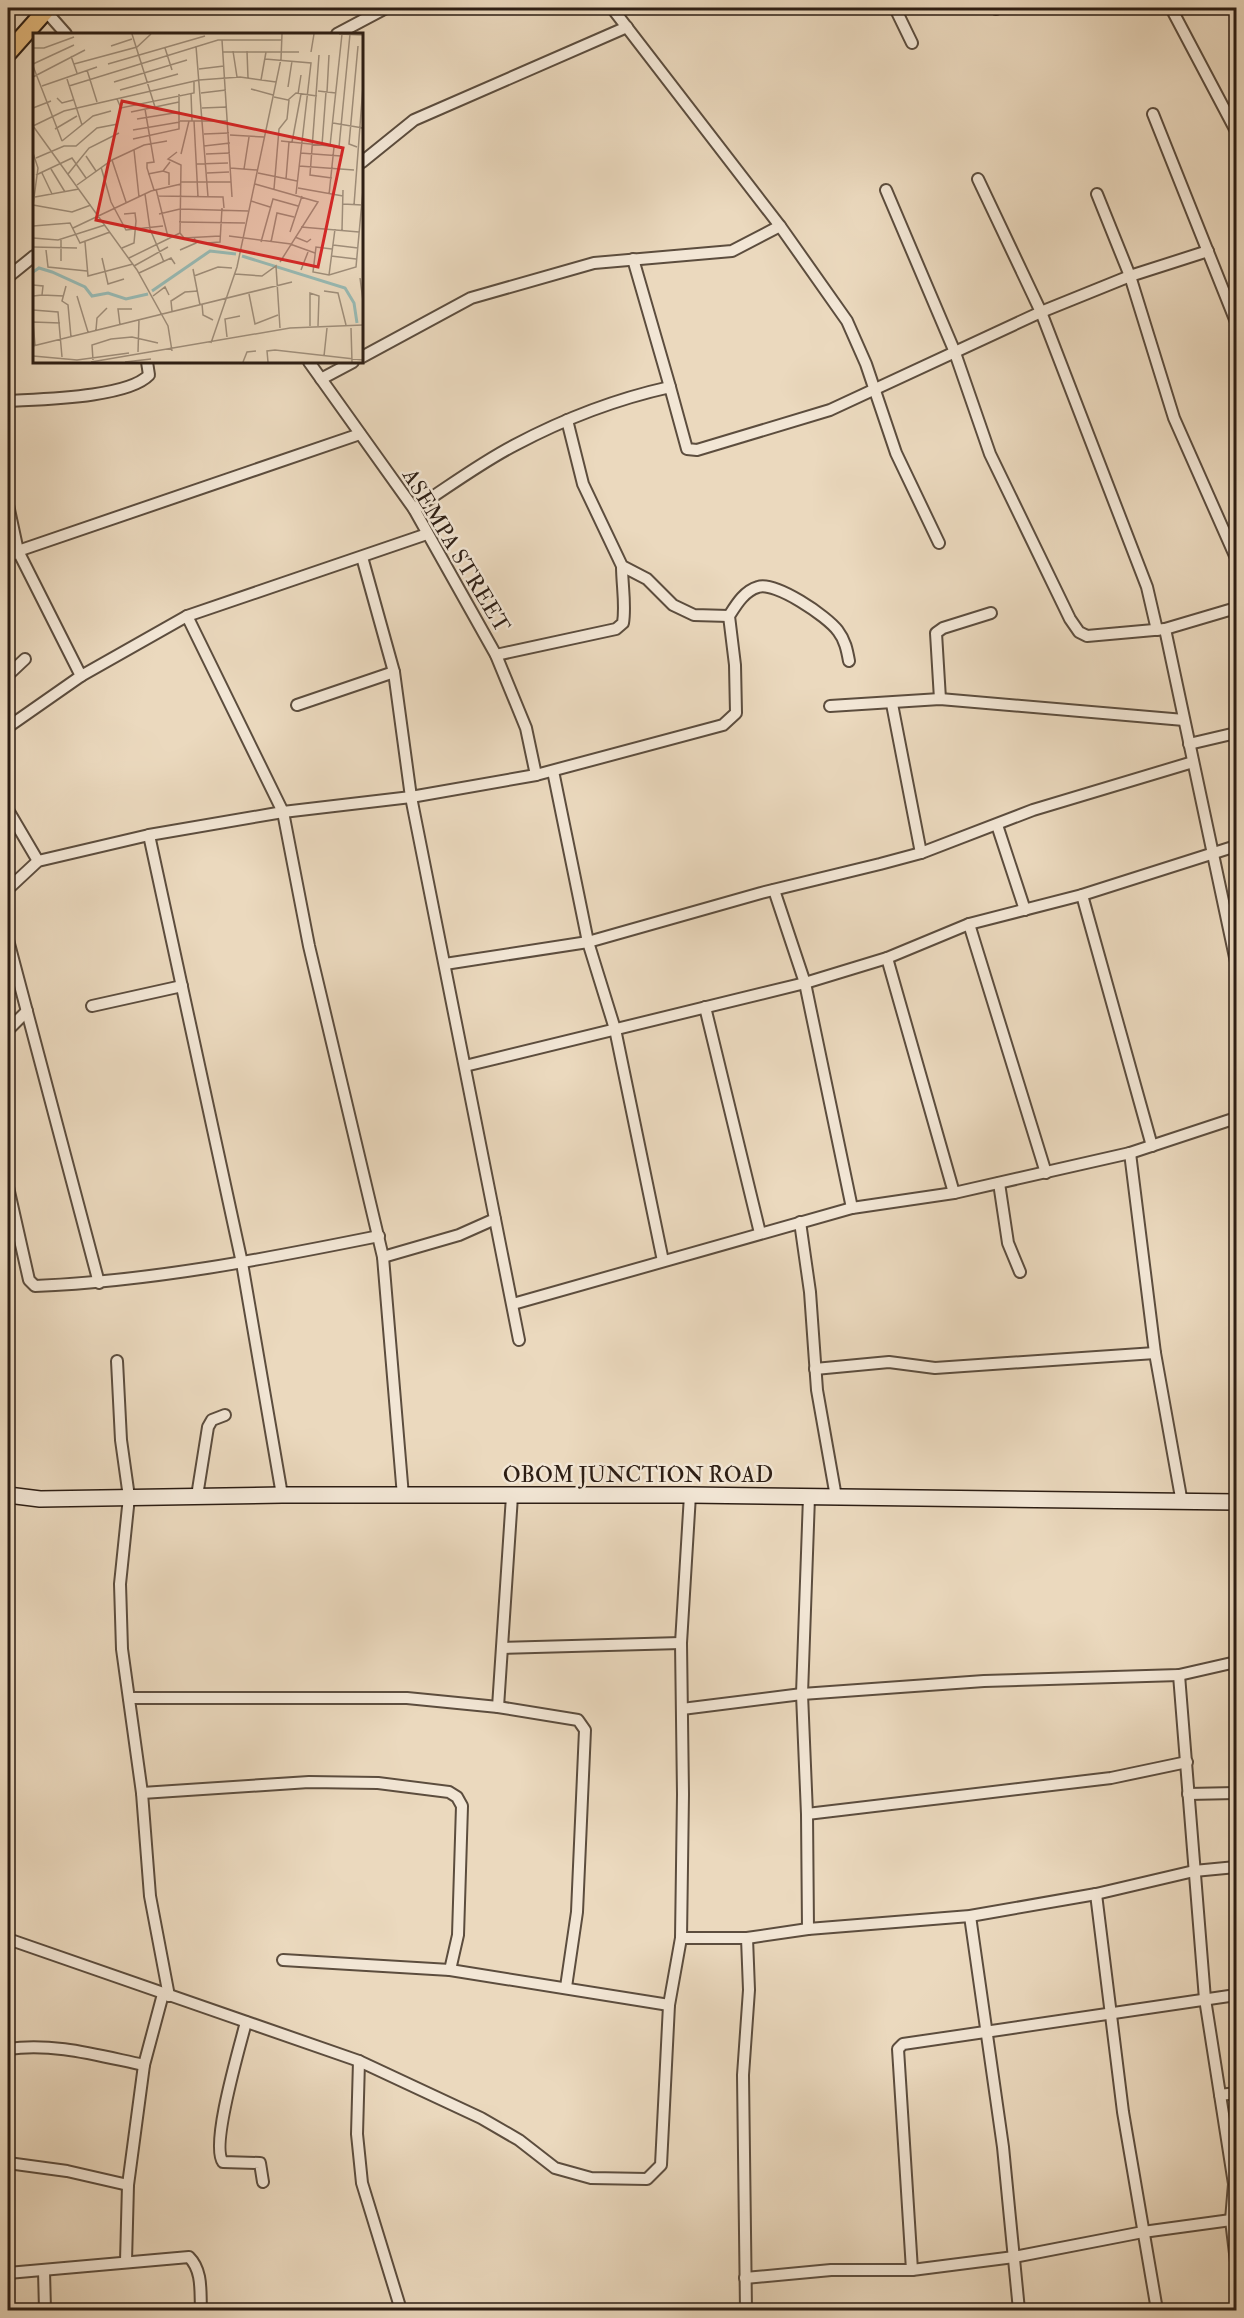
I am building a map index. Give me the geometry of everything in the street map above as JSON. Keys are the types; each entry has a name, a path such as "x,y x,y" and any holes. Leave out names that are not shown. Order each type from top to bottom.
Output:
{"main road":[{"path":"8,53 45,9"},
{"name":"OBOM JUNCTION ROAD","path":"8,1495 40,1499 282,1495 690,1495 1236,1502"},
{"name":"OBOM JUNCTION ROAD","path":"8,1505 40,1499"}],"street":[{"path":"339,33 386,8"},
{"path":"612,8 780,226 847,321 866,364 896,453 939,543"},
{"path":"895,8 912,44"},
{"path":"1171,8 1236,131"},
{"path":"45,9 65,33"},
{"path":"363,161 414,120 627,27"},
{"path":"1153,114 1236,322"},
{"path":"978,179 1041,312 1147,587 1161,630 1184,720 1236,962"},
{"path":"886,190 954,350 990,454 1078,632 1087,636 1161,630 1236,608"},
{"path":"1097,194 1130,276 1174,418 1236,558"},
{"path":"363,356 471,298 594,263 732,251 780,226"},
{"path":"633,259 683,440 687,449 697,450 830,410 954,350 1041,312 1130,276 1208,251"},
{"path":"8,277 33,257"},
{"path":"8,401 74,397 141,383 149,375 147,363"},
{"name":"ASEMPA STREET","path":"310,363 414,509 496,655 526,728 536,775"},
{"path":"321,379 351,363"},
{"path":"414,509 513,446 567,420 625,398 670,387"},
{"path":"496,655 616,629 623,623 625,612 621,595 622,566 583,484 567,420"},
{"path":"8,558 18,551 360,435"},
{"path":"8,505 18,551 81,676"},
{"path":"8,727 81,676 187,616 427,534"},
{"path":"362,557 394,672 411,797 519,1340"},
{"path":"622,566 647,579 673,605 694,615 729,616"},
{"path":"8,889 38,861 149,835 283,812 411,797 536,775 723,725 736,713 735,665 729,616 741,599 755,587 766,585 780,590 819,614 837,629 845,643 849,661"},
{"path":"940,699 936,633 943,628 991,613"},
{"path":"187,616 283,812 309,946 383,1257 403,1496"},
{"path":"8,675 25,659"},
{"path":"297,705 394,672"},
{"path":"830,706 892,704 940,699 1184,720"},
{"path":"892,704 921,853"},
{"path":"1189,744 1236,733"},
{"path":"445,964 588,942 774,890 921,853 1033,810 1193,762"},
{"path":"553,771 588,942 615,1029 663,1261"},
{"path":"8,810 38,861"},
{"path":"997,825 1025,910"},
{"path":"149,835 242,1263 282,1495"},
{"path":"465,1066 805,983 887,958 969,924 1082,895 1236,846"},
{"path":"774,890 805,983 852,1208"},
{"path":"1082,895 1152,1146"},
{"path":"969,924 1046,1173"},
{"path":"8,940 99,1283"},
{"path":"887,958 954,1193"},
{"path":"92,1006 182,986"},
{"path":"705,1007 760,1233"},
{"path":"8,1030 27,1011"},
{"path":"513,1304 852,1208 954,1193 1046,1173 1130,1153 1236,1118"},
{"path":"1130,1153 1155,1353 1182,1503"},
{"path":"999,1183 1008,1243 1020,1272"},
{"path":"8,1187 29,1280 35,1286 99,1283 242,1263 379,1236"},
{"path":"383,1257 459,1235 495,1219"},
{"path":"800,1222 810,1292 815,1369 836,1497"},
{"path":"815,1369 889,1362 935,1368 1155,1353"},
{"path":"117,1361 121,1440 129,1497 120,1584 123,1649 142,1792 150,1896 166,1995 144,2065 128,2185 126,2261"},
{"path":"197,1496 208,1427 212,1420 225,1415"},
{"path":"8,1939 359,2061 480,2118 519,2140 555,2168 591,2178 647,2179 662,2165 669,2005 681,1938 681,1643 690,1495"},
{"path":"498,1707 513,1496"},
{"path":"808,1929 807,1814 802,1694 809,1497"},
{"path":"502,1648 681,1643"},
{"path":"682,1709 802,1694 984,1681 1179,1676 1236,1662"},
{"path":"1179,1676 1205,1999 1235,2183 1231,2220 1236,2262"},
{"path":"129,1698 408,1698 498,1707 578,1720 585,1730 577,1912 566,1987"},
{"path":"807,1814 1110,1778 1187,1762"},
{"path":"142,1792 309,1782 378,1783 449,1792 458,1797 462,1806 458,1935 450,1970"},
{"path":"1188,1794 1236,1793"},
{"path":"681,1938 747,1938 808,1929 970,1916 1096,1894 1194,1871 1236,1867"},
{"path":"1096,1894 1123,2112 1157,2310"},
{"path":"970,1916 1003,2147 1019,2310"},
{"path":"746,2310 743,2075 749,1990 747,1938"},
{"path":"283,1960 450,1970 669,2005"},
{"path":"912,2270 898,2049 903,2044 985,2030 1112,2015 1236,1995"},
{"path":"246,2022 225,2105 219,2154 223,2162 260,2163 263,2182"},
{"path":"8,2049 27,2046 56,2048 144,2065"},
{"path":"359,2061 357,2134 362,2183 401,2310"},
{"path":"1220,2096 1236,2092"},
{"path":"8,2163 68,2171 128,2185"},
{"path":"745,2278 831,2270 912,2270 1014,2257 1143,2232 1231,2220"},
{"path":"8,2273 189,2257 196,2264 199,2275 201,2310"},
{"path":"44,2271 45,2310"}]}
